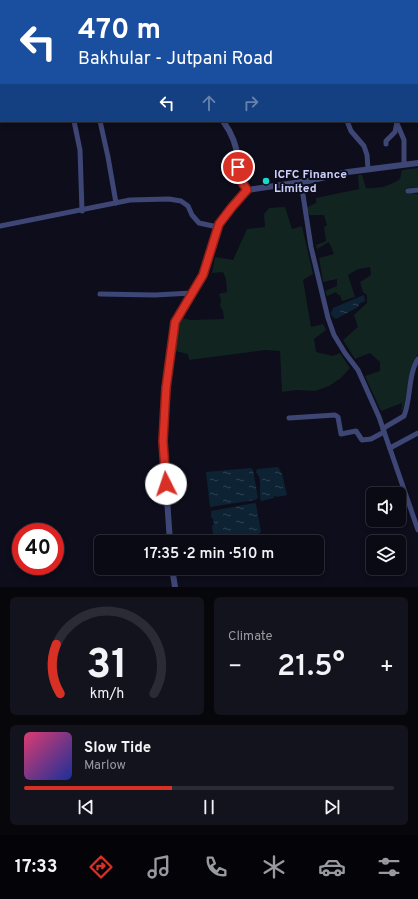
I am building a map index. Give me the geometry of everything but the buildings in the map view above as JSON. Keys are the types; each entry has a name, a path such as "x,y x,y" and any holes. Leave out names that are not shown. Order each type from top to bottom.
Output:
{"street":[{"path":"74,122 80,150 82,211"},
{"path":"100,122 116,203"},
{"path":"224,122 232,138 237,153 240,179 247,190"},
{"path":"347,122 351,131 364,146 367,155 368,169"},
{"path":"397,122 404,140 404,164"},
{"path":"386,144 386,141 395,132 397,122"},
{"path":"170,535 163,441 166,388 175,322 203,275 219,224 247,190 301,182 348,172 418,162"},
{"path":"301,182 311,247 328,318 334,335 358,370 384,430 418,530"},
{"path":"408,191 418,190"},
{"path":"0,226 82,211 130,200 169,199 181,201 188,206 192,215 199,223 218,227"},
{"path":"100,294 155,295 192,293"},
{"path":"289,418 335,415 338,416 341,434 356,431 362,440 371,439 384,430 387,426 404,416 408,406 408,392 418,359"},
{"path":"390,448 418,433"},
{"path":"173,575 175,587"}],"green space":[{"path":"418,168 418,187 407,188 406,192 418,194 418,354 409,374 404,407 401,414 402,403 381,411 365,376 380,371 380,362 370,353 355,359 343,340 358,327 354,315 367,303 367,295 363,292 360,282 371,275 370,267 358,269 348,275 355,297 342,301 340,295 336,292 327,296 325,291 337,286 337,279 323,282 319,258 334,254 329,242 317,249 316,245 326,241 324,227 327,225 324,215 310,215 306,208 316,203 316,198 359,189 358,175 362,175 366,188 375,188 388,185 400,179 402,170"},
{"path":"285,207 292,229 302,226 313,274 303,280 311,327 323,324 326,330 314,339 316,352 333,356 340,353 350,368 341,378 329,386 315,391 296,390 282,392 280,351 265,350 189,360 188,354 175,351 176,332 181,318 191,320 224,319 223,311 220,306 221,300 219,294 227,292 226,279 223,272 212,273 215,257 233,260 247,229 265,227 264,214 269,208"}],"water":[{"path":"364,295 365,301 360,303 358,307 336,319 332,316 331,313 333,308"},
{"path":"278,467 282,474 287,495 277,497 274,495 274,498 261,501 260,482 256,472 257,469"},
{"path":"251,468 253,470 258,498 255,500 210,507 206,472"},
{"path":"255,503 261,532 255,535 213,534 212,526 214,524 211,517 211,511"}],"place":[{"name":"ICFC Finance Limited","path":"266,181"}],"route":[{"path":"166,484 163,441 166,388 175,322 203,275 219,224 247,190 240,179 238,167"}]}
